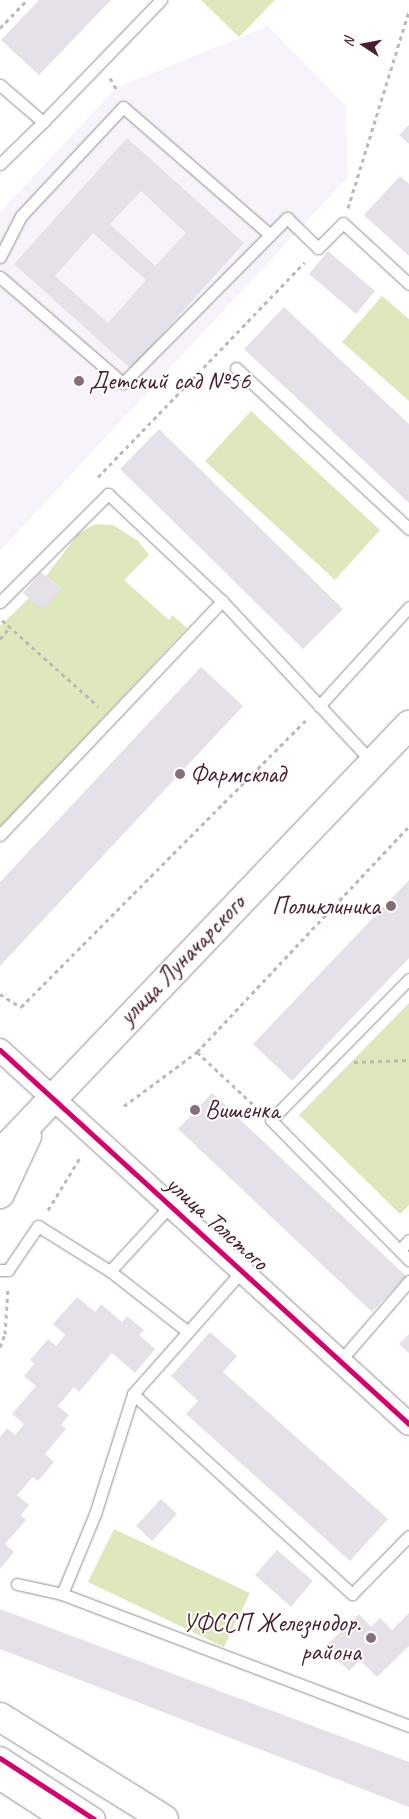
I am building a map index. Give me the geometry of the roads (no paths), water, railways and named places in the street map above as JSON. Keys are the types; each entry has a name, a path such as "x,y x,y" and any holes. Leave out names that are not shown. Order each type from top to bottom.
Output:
{"main road":[{"name":"улица Луначарского","path":"0,1154 409,725"},
{"path":"0,1135 45,1107"},
{"path":"0,1194 45,1107"},
{"path":"0,1717 164,1819"},
{"path":"0,1775 68,1819"}],"street":[{"name":"улица Толстого","path":"0,1050 45,1107 170,1206 409,1424"},
{"path":"0,1758 94,1819"}],"lane":[{"path":"0,164 101,64 161,0"},
{"path":"0,84 44,122"},
{"path":"0,257 21,216 123,107 270,235"},
{"path":"0,277 123,383 287,218 318,248 343,222 409,284"},
{"path":"236,368 409,529"},
{"path":"0,602 108,494 222,601 373,763"},
{"path":"0,835 109,716 222,601"},
{"path":"319,706 409,607"},
{"path":"409,979 271,1120 409,1260"},
{"path":"110,1271 170,1206"},
{"path":"4,1270 38,1226 110,1271 188,1332"},
{"path":"400,1250 409,1240"},
{"path":"62,1594 95,1514 134,1394 242,1271"},
{"path":"340,1361 409,1281"},
{"path":"134,1394 352,1594 409,1536"},
{"path":"17,1584 62,1594 409,1726"}],"place":[{"name":"Детский сад №56","path":"79,381"},
{"name":"Фармсклад","path":"180,774"},
{"name":"Поликлиника","path":"391,906"},
{"name":"Вишенка","path":"195,1110"},
{"name":"УФССП Железнодор. района","path":"371,1638"}]}
